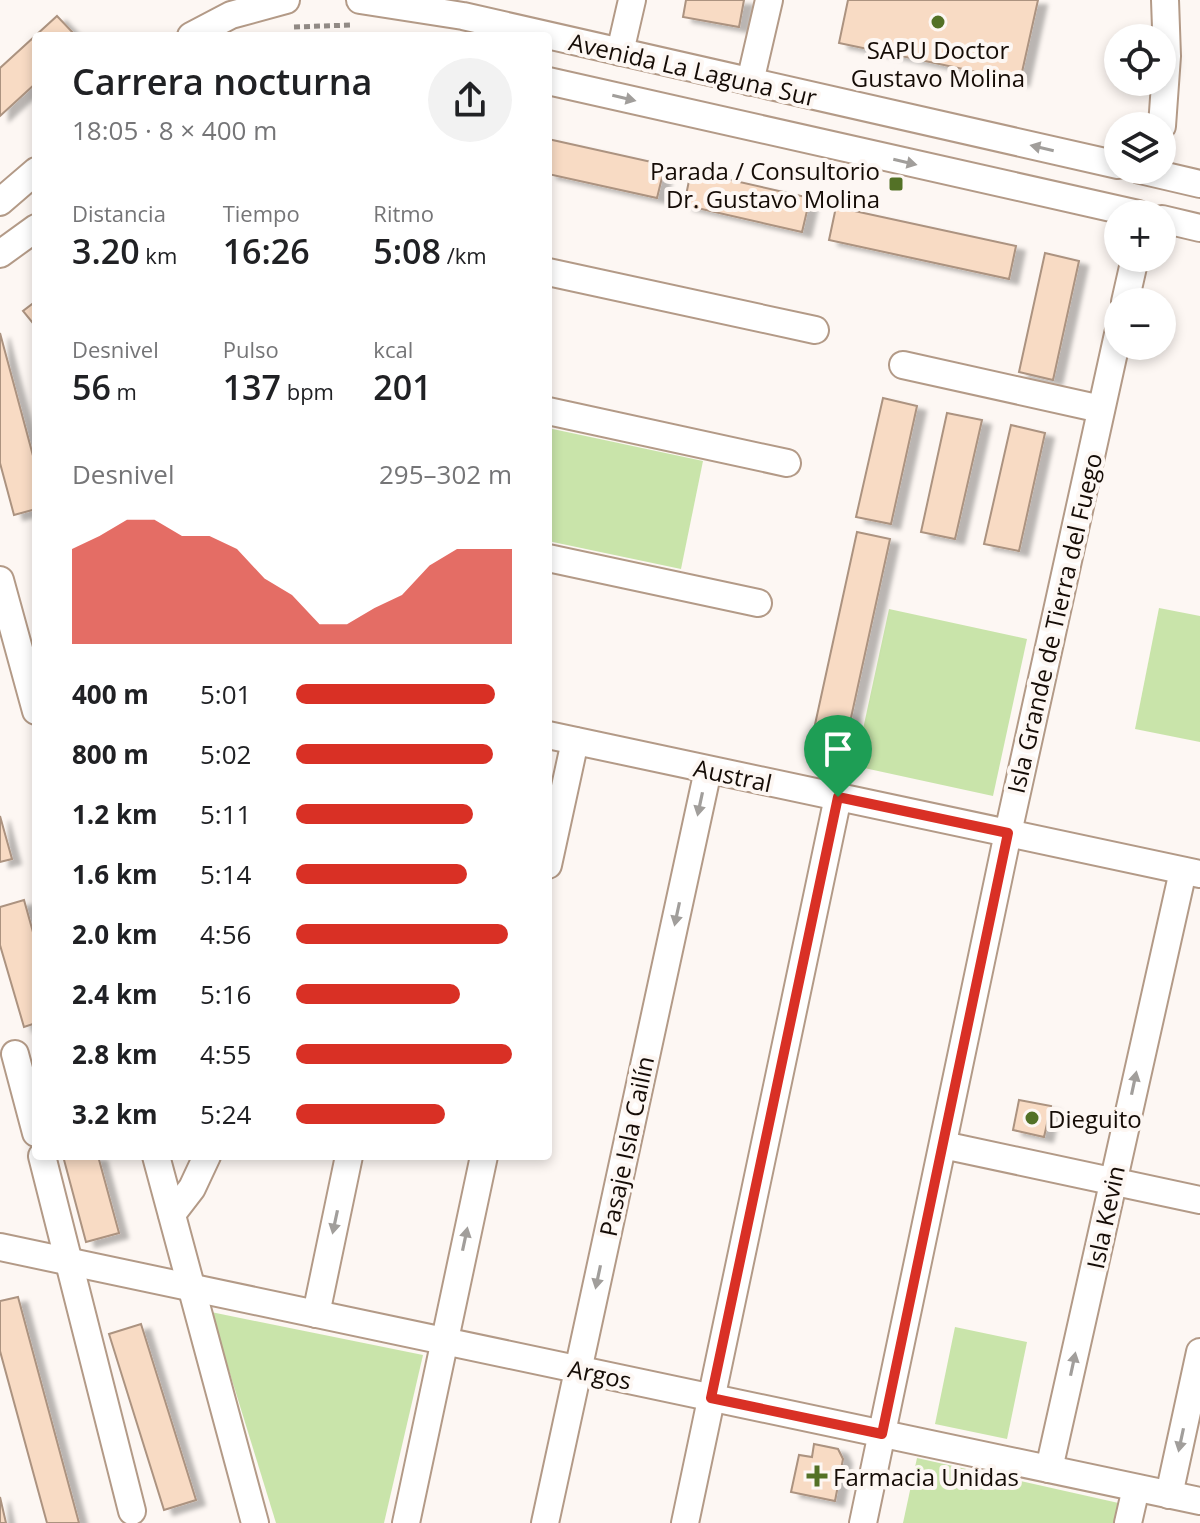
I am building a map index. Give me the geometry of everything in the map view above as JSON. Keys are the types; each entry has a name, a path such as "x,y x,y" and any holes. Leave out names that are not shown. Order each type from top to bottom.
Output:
{"street":[{"path":"199,32 231,15 286,0"},
{"path":"620,52 632,0"},
{"path":"750,82 769,0"},
{"path":"1163,112 1167,56 1165,0"},
{"name":"Avenida La Laguna Sur","path":"358,12 463,16 533,32"},
{"name":"Avenida La Laguna Sur","path":"552,36 1104,162"},
{"name":"Avenida La Laguna Sur","path":"552,82 1104,206"},
{"path":"0,202 32,174"},
{"path":"1176,178 1200,184"},
{"path":"1176,222 1200,228"},
{"path":"0,254 32,231"},
{"path":"552,273 815,330"},
{"name":"Isla Grande de Tierra del Fuego","path":"863,1523 1008,833 1112,360"},
{"path":"903,365 1101,409"},
{"path":"552,412 787,463"},
{"path":"552,559 758,603"},
{"path":"0,580 16,621 32,693"},
{"name":"Austral","path":"552,736 1192,872"},
{"path":"552,847 575,741"},
{"name":"Pasaje Isla Cailín","path":"545,1523 708,770"},
{"path":"685,1523 838,797"},
{"name":"Isla Kevin","path":"1049,1469 1113,1181 1192,872"},
{"path":"15,1054 32,1118"},
{"path":"943,1145 1200,1200"},
{"path":"43,1160 132,1511"},
{"path":"157,1160 255,1523"},
{"path":"172,1214 192,1188 205,1160"},
{"path":"316,1314 348,1160"},
{"path":"406,1523 483,1160"},
{"name":"Argos","path":"0,1247 1200,1501"},
{"path":"1169,1495 1200,1352"},
{"path":"1128,1523 1136,1488"}],"path":[{"path":"286,29 358,12"}],"green space":[{"path":"552,429 703,461 681,569 552,542"},
{"path":"1159,608 1200,616 1200,742 1135,729"},
{"path":"889,609 1027,639 993,796 855,766"},
{"path":"211,1312 423,1355 384,1523 276,1523"},
{"path":"955,1327 1027,1342 1007,1439 935,1424"},
{"path":"917,1458 1123,1504 1119,1523 903,1523"}],"building":[{"path":"686,0 744,0 739,27 683,17"},
{"name":"SAPU Doctor Gustavo Molina","path":"848,0 1038,0 1020,81 839,43"},
{"path":"57,16 72,32 39,32"},
{"path":"32,39 32,87 0,116 0,68"},
{"path":"552,140 665,165 657,198 552,175"},
{"path":"691,171 810,198 802,232 684,205"},
{"path":"836,207 1016,246 1009,279 829,240"},
{"path":"1045,253 1079,261 1053,380 1019,372"},
{"path":"32,304 32,322 23,311"},
{"path":"0,333 32,452 32,510 14,515 0,463"},
{"path":"883,398 917,406 891,524 856,517"},
{"path":"947,413 982,420 955,539 921,532"},
{"path":"1011,425 1045,433 1019,551 984,544"},
{"path":"857,532 890,539 842,759 809,752"},
{"path":"0,816 12,859 0,862"},
{"path":"24,900 32,929 32,1024 24,1027 0,945 0,907"},
{"name":"Dieguito","path":"1019,1100 1051,1106 1044,1137 1013,1130"},
{"path":"64,1160 99,1160 119,1233 86,1242"},
{"path":"18,1297 79,1523 47,1523 0,1351 0,1301"},
{"path":"141,1324 196,1500 164,1510 109,1334"},
{"name":"Farmacia Unidas","path":"814,1444 838,1449 843,1459 835,1501 791,1492 799,1455 812,1457"},
{"path":"0,1497 6,1523 0,1523"}],"place":[{"name":"SAPU Doctor Gustavo Molina","path":"938,22"},
{"name":"Parada / Consultorio Dr. Gustavo Molina","path":"896,184"},
{"name":"Dieguito","path":"1032,1118"},
{"name":"Farmacia Unidas","path":"817,1476"}],"route":[{"path":"838,797 1008,833 882,1434 711,1398 838,797"}]}
